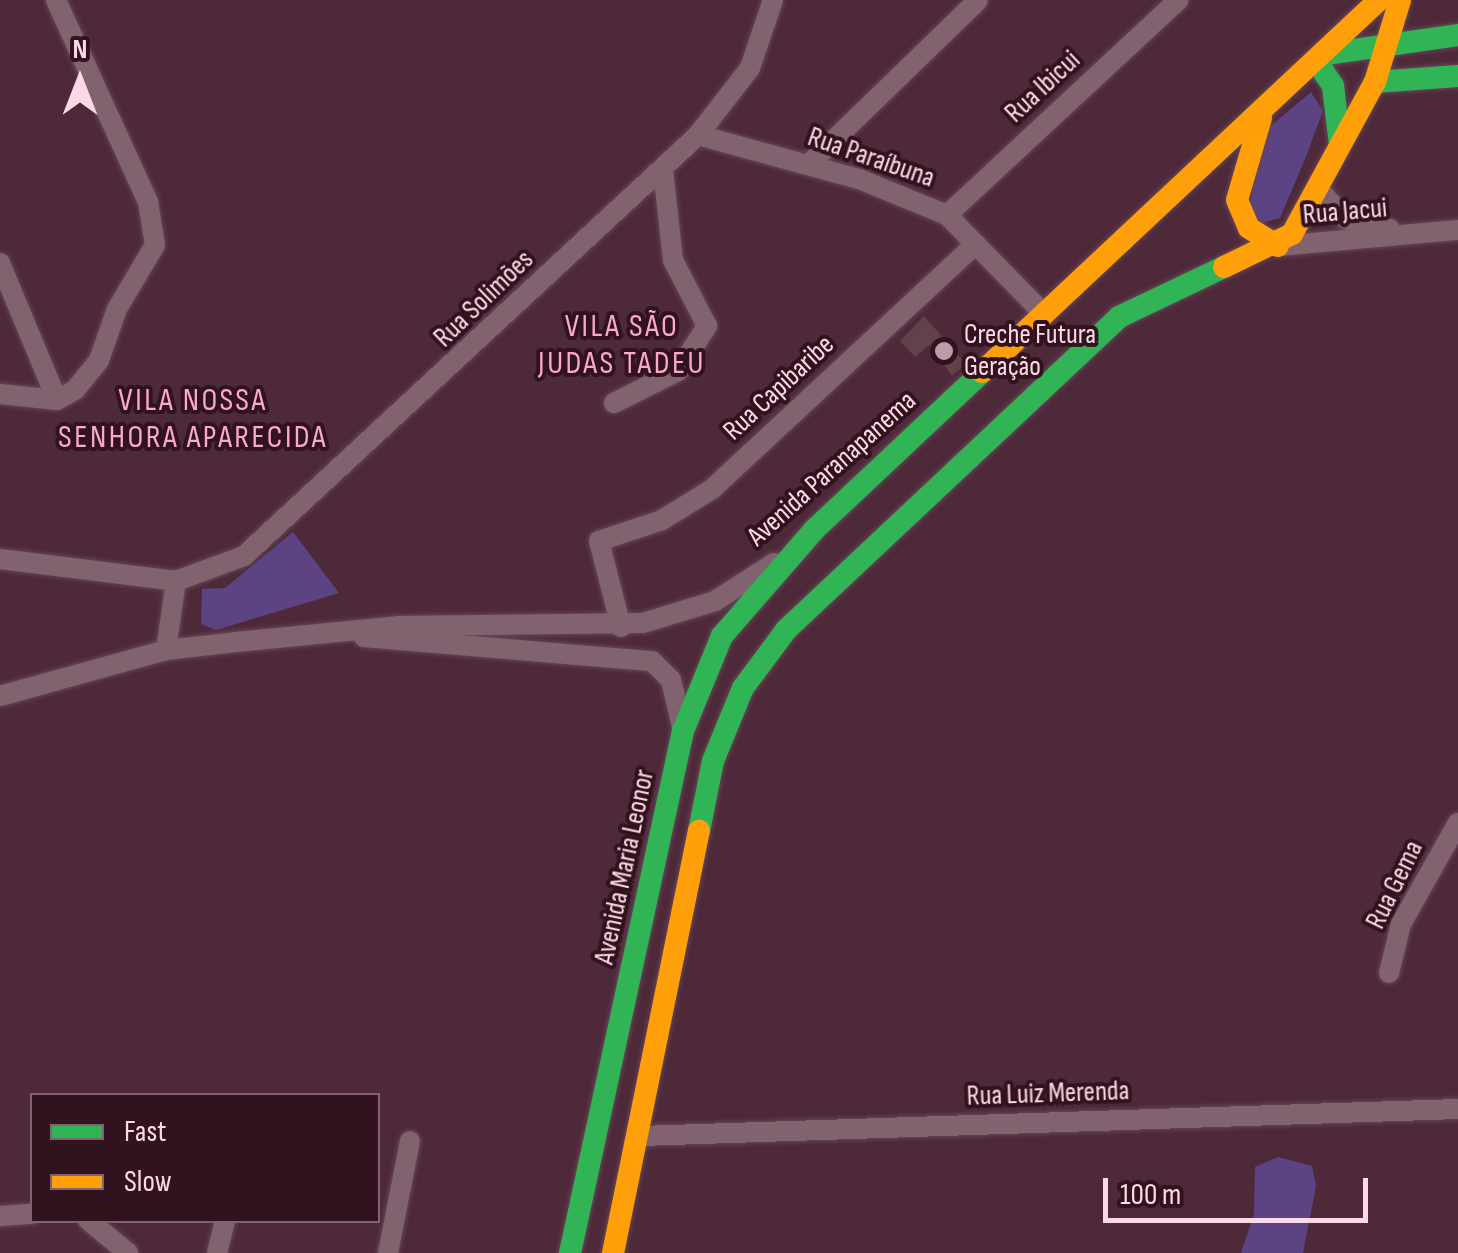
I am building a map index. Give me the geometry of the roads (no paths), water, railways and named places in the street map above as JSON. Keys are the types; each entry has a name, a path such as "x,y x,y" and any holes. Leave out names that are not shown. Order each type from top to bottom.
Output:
{"street":[{"path":"56,0 157,232 99,360 58,400"},
{"name":"Rua Solimões","path":"176,581 214,572 266,540 698,136 750,68 773,0"},
{"path":"809,164 978,0"},
{"name":"Rua Ibicui","path":"947,215 1178,0"},
{"name":"Avenida Paranapanema","path":"0,696 166,650 357,636 398,626 621,627 715,602 814,530 1264,112 1379,0"},
{"path":"613,1253 640,1136 713,761 733,706 786,630 1119,317 1278,246 1322,192 1393,38 1400,0"},
{"path":"1340,151 1333,86 1320,58 1393,38 1458,35"},
{"path":"1374,82 1458,76"},
{"path":"1264,112 1237,200 1249,228 1278,246"},
{"name":"Rua Paraíbuna","path":"698,136 809,164 947,215 1045,315"},
{"path":"614,403 678,370 708,326 673,260 663,170"},
{"name":"Rua Jacui","path":"1322,192 1346,219 1416,232"},
{"name":"Rua Jacui","path":"1278,246 1458,230"},
{"name":"Rua Capibaribe","path":"621,627 599,541 662,520 712,489 976,244"},
{"path":"0,263 58,400"},
{"path":"0,394 58,400"},
{"name":"Avenida Maria Leonor","path":"569,1249 644,927 683,731 722,636 814,530"},
{"path":"0,559 176,581 166,650"},
{"name":"Avenida Paranapanema","path":"357,636 517,656 652,662 671,680 683,731"},
{"name":"Rua Gema","path":"1389,974 1401,924 1458,823"},
{"path":"644,927 680,931"},
{"name":"Rua Luiz Merenda","path":"640,1136 1458,1110"},
{"path":"388,1253 410,1140"},
{"path":"0,1216 30,1214"},
{"path":"92,1223 128,1253"},
{"path":"217,1253 224,1223"}],"place":[{"name":"Creche Futura Geração","path":"944,351"}],"district":[{"name":"VILA SÃO JUDAS TADEU","path":"622,346"},
{"name":"VILA NOSSA SENHORA APARECIDA","path":"193,420"}]}
